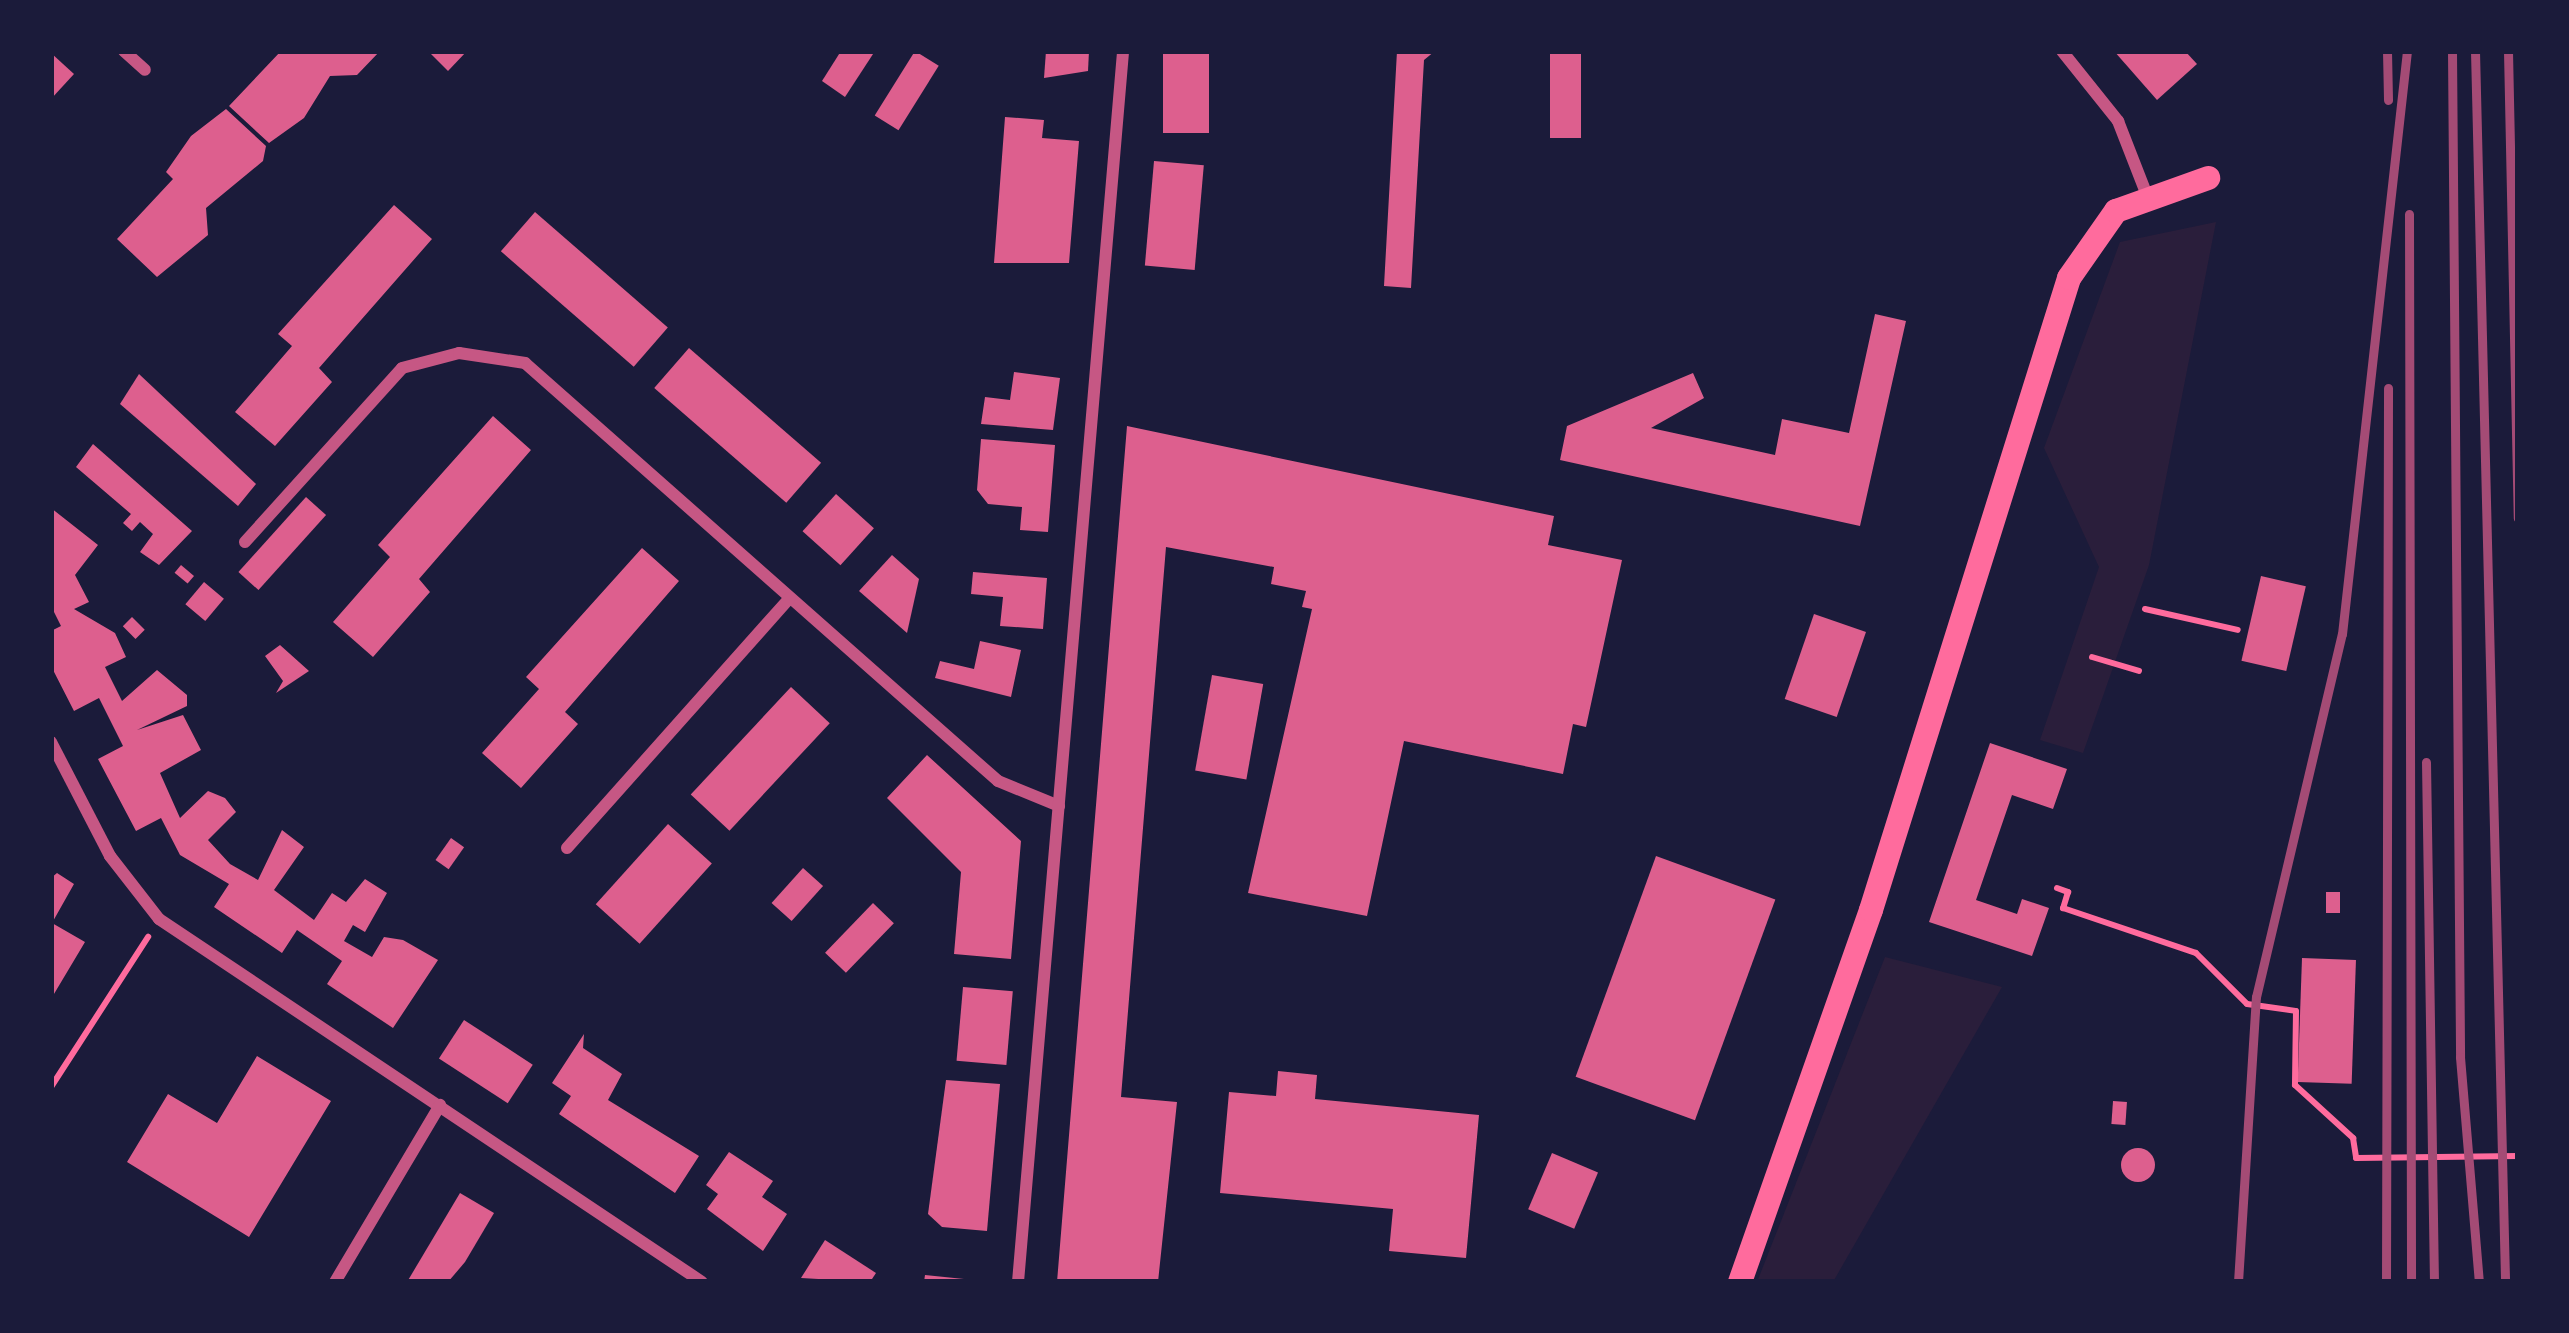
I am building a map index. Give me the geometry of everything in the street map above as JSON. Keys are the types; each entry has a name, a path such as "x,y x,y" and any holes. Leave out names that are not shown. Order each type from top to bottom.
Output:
{"main road":[{"path":"1740,1282 1952,662 2056,311 2091,240 2146,193 2208,178"}],"street":[{"path":"124,51 145,70"},
{"path":"1018,1282 1123,51"},
{"path":"2062,51 2118,122 2146,193"},
{"path":"245,542 402,368 459,353 525,363 998,781 1060,806"},
{"path":"567,848 790,598"},
{"path":"51,742 110,856 159,919 702,1282"},
{"path":"334,1282 440,1105"}],"path":[{"path":"2145,609 2238,630"},
{"path":"2092,657 2139,671"},
{"path":"2057,888 2068,892 2063,908 2196,953 2247,1004 2296,1011 2295,1085 2353,1138 2356,1158 2518,1156"},
{"path":"51,1087 159,919"}],"shaded area":[{"path":"2216,222 2149,565 2083,753 2040,740 2099,567 2044,448 2120,242"},
{"path":"1885,957 2002,987 1833,1282 1757,1282"}],"building":[{"path":"281,51 380,51 357,75 330,76 304,118 269,143 229,106"},
{"path":"428,51 467,51 448,71"},
{"path":"841,51 875,51 845,97 822,81"},
{"path":"915,51 939,66 898,130 875,115"},
{"path":"1046,51 1089,51 1088,71 1044,78"},
{"path":"1163,51 1209,51 1209,133 1163,133"},
{"path":"1397,51 1435,51 1424,60 1411,288 1384,286"},
{"path":"1550,51 1581,51 1581,138 1550,138"},
{"path":"2114,51 2185,51 2197,64 2157,100"},
{"path":"51,53 74,74 51,99"},
{"path":"226,109 266,146 263,161 206,208 208,235 157,277 117,239 173,179 166,172 191,136"},
{"path":"1005,117 1044,120 1042,138 1079,141 1069,263 994,263"},
{"path":"1154,161 1204,165 1195,270 1145,266"},
{"path":"394,205 432,239 319,368 332,382 275,446 235,412 292,346 278,334"},
{"path":"535,212 668,327 634,367 501,251"},
{"path":"1875,314 1906,321 1860,526 1560,460 1567,426 1693,373 1704,398 1651,428 1775,455 1782,419 1849,433"},
{"path":"689,348 821,463 786,503 654,388"},
{"path":"1014,372 1060,378 1053,430 981,424 985,397 1010,400"},
{"path":"139,374 256,484 238,506 120,404"},
{"path":"493,416 531,450 419,579 430,592 373,657 333,622 390,557 378,545"},
{"path":"1127,426 1554,516 1548,545 1622,560 1586,727 1573,724 1563,774 1404,741 1367,916 1248,893 1312,609 1302,607 1306,591 1271,584 1274,567 1166,547 1121,1097 1177,1102 1158,1282 1057,1282"},
{"path":"981,439 1055,445 1048,532 1020,530 1022,507 988,504 977,490"},
{"path":"93,444 192,531 159,565 140,552 153,534 140,522 132,531 123,523 131,514 76,467"},
{"path":"836,494 874,528 840,565 803,531"},
{"path":"306,497 326,515 258,590 238,572"},
{"path":"51,508 98,545 75,575 89,602 74,609 115,633 126,657 105,667 122,701 157,670 187,695 187,706 137,730 183,715 201,750 160,773 180,818 208,791 225,798 236,812 208,840 230,864 258,880 282,830 304,847 274,890 314,920 332,893 346,902 365,879 387,893 365,932 353,925 344,941 372,957 384,937 403,940 438,960 393,1028 327,984 342,961 297,930 282,953 214,907 229,884 180,855 161,818 136,831 98,759 123,746 99,698 74,711 51,666 51,631 61,626 51,606"},
{"path":"642,548 679,581 565,712 578,724 521,788 482,753 539,689 526,677"},
{"path":"892,555 919,579 907,633 859,591"},
{"path":"181,565 194,576 188,584 175,573"},
{"path":"973,572 1047,578 1043,629 1000,626 1003,597 971,594"},
{"path":"2261,576 2306,586 2286,671 2241,661"},
{"path":"204,582 224,599 205,621 185,604"},
{"path":"1814,614 1866,632 1837,717 1785,699"},
{"path":"132,617 145,630 136,639 123,626"},
{"path":"980,641 1021,650 1011,697 935,678 940,661 974,669"},
{"path":"280,645 309,671 276,693 283,681 265,656"},
{"path":"1212,675 1263,684 1246,780 1195,771"},
{"path":"791,687 830,723 730,831 691,795"},
{"path":"1990,743 2067,769 2053,809 2012,795 1976,900 2017,914 2022,899 2049,908 2032,956 1929,922"},
{"path":"927,755 1021,841 1011,959 954,954 961,872 887,798"},
{"path":"668,824 712,863 640,944 596,904"},
{"path":"451,838 464,847 449,869 436,860"},
{"path":"1656,856 1775,899 1695,1120 1576,1077"},
{"path":"803,868 823,886 792,921 772,903"},
{"path":"57,873 74,884 52,923 85,942 51,999 51,878"},
{"path":"2326,892 2340,892 2340,913 2326,913"},
{"path":"873,903 894,923 846,973 825,953"},
{"path":"2302,958 2356,960 2352,1084 2298,1082"},
{"path":"963,987 1013,991 1006,1065 957,1061"},
{"path":"464,1020 533,1065 508,1103 439,1059"},
{"path":"584,1034 583,1048 622,1074 608,1100 699,1156 675,1193 559,1114 571,1096 552,1083"},
{"path":"257,1056 331,1101 249,1237 127,1162 168,1094 217,1123"},
{"path":"1278,1071 1317,1075 1315,1099 1479,1115 1466,1258 1389,1251 1393,1209 1220,1193 1229,1092 1276,1096"},
{"path":"946,1080 1000,1084 987,1231 942,1227 928,1214"},
{"path":"2113,1101 2127,1102 2125,1125 2111,1124"},
{"path":"2138,1148 2150,1153 2155,1165 2150,1177 2138,1182 2126,1177 2121,1165 2126,1153"},
{"path":"729,1152 773,1181 762,1197 787,1214 763,1251 707,1209 718,1194 706,1185"},
{"path":"1552,1153 1598,1173 1574,1229 1528,1209"},
{"path":"460,1193 494,1213 465,1262 448,1282 407,1282"},
{"path":"825,1240 876,1273 870,1282 801,1278"},
{"path":"925,1275 964,1279 924,1282"}],"railway":[{"path":"2387,51 2388,100"},
{"path":"2238,1282 2256,997 2342,634 2407,51"},
{"path":"2452,51 2460,1057 2479,1282"},
{"path":"2475,51 2505,1282"},
{"path":"2508,51 2518,518"},
{"path":"2409,214 2411,1282"},
{"path":"2386,1282 2388,388"},
{"path":"2426,762 2434,1282"}]}
